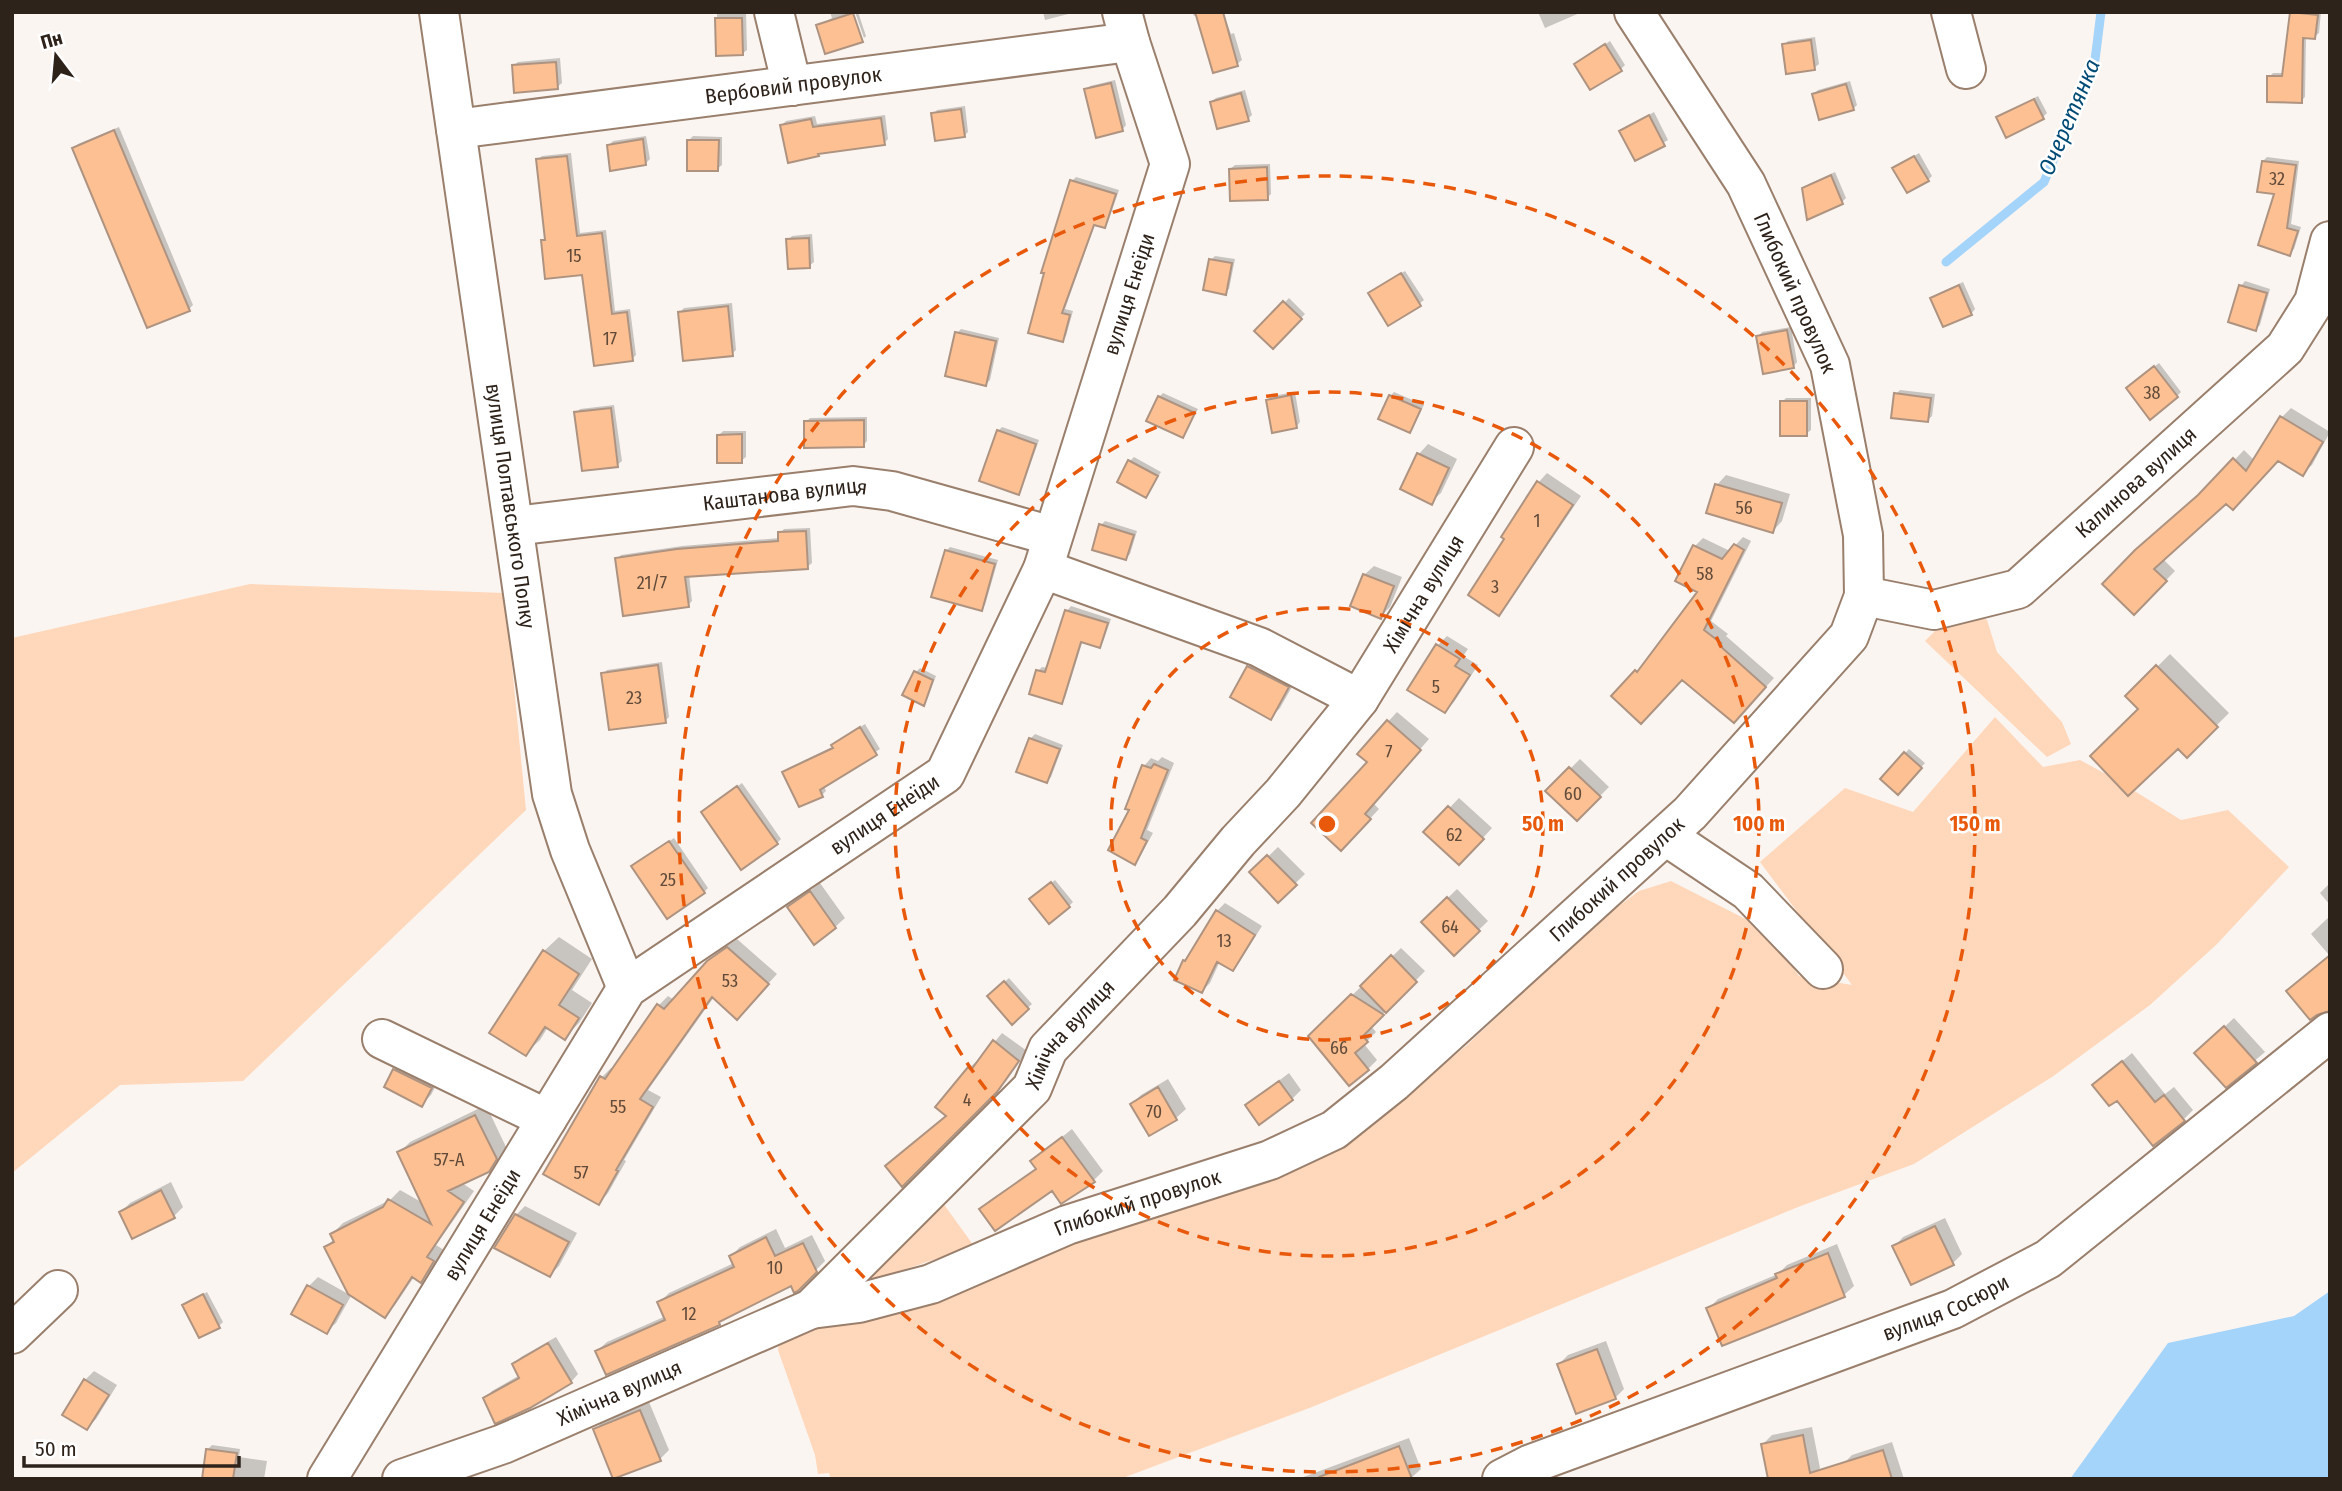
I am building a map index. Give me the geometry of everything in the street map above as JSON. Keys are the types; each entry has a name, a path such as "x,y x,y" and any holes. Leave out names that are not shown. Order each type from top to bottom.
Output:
{"street":[{"name":"вулиця Полтавського Полку","path":"439,12 552,794 570,850 627,988"},
{"path":"774,12 792,86"},
{"name":"Глибокий провулок","path":"811,1309 859,1303 931,1284 1067,1225 1270,1160 1334,1130 1394,1082 1690,813 1849,636 1864,596 1863,535 1830,365 1746,184 1634,12"},
{"path":"1951,12 1966,69"},
{"name":"Вербовий провулок","path":"456,129 792,86 1126,27"},
{"name":"вулиця Енеїди","path":"327,1479 627,988 945,774 1048,553 1170,164 1126,27"},
{"name":"Калинова вулиця","path":"1864,596 1934,610 2018,589 2285,348 2314,302 2330,241"},
{"name":"Хімічна вулиця","path":"402,1479 503,1444 811,1309 1032,1088 1048,1049 1180,911 1238,841 1283,793 1359,699 1514,447"},
{"name":"Каштанова вулиця","path":"514,526 853,486 892,491 1048,553 1259,647 1359,699"},
{"path":"1666,836 1748,891 1823,969"},
{"name":"вулиця Сосюри","path":"1502,1479 1531,1464 1953,1309 2048,1259 2330,1032"},
{"path":"382,1039 547,1119"},
{"path":"12,1334 58,1290"}],"shaded area":[{"path":"250,584 505,593 526,810 243,1081 120,1085 12,1173 12,638"},
{"path":"1971,610 1987,620 1997,652 2062,722 2071,744 2047,757 1925,641 1947,619"},
{"path":"1995,717 2043,767 2080,760 2181,820 2228,810 2289,867 2216,945 2150,1005 2052,1077 1914,1164 1798,1207 1312,1407 1120,1479 831,1479 829,1473 818,1474 815,1455 778,1350 780,1336 1054,1245 1198,1202 1339,1150 1466,1046 1600,920 1639,891 1671,881 1767,930 1799,976 1852,985 1760,862 1845,788 1913,812"},
{"path":"940,1199 974,1246 841,1291"}],"water":[{"path":"2330,1291 2330,1479 2070,1479 2168,1343 2294,1316"}],"building":[{"path":"1195,12 1223,12 1238,66 1213,73"},
{"path":"2290,12 2318,15 2315,39 2303,38 2302,103 2267,102 2267,76 2282,76"},
{"path":"853,13 863,42 825,54 816,25"},
{"path":"715,18 742,18 743,55 716,56"},
{"path":"1811,40 1815,70 1786,74 1782,44"},
{"path":"1605,44 1622,71 1590,90 1574,64"},
{"path":"556,62 558,89 514,93 512,65"},
{"path":"1111,83 1123,131 1096,138 1084,89"},
{"path":"1846,84 1854,110 1819,120 1812,94"},
{"path":"1241,93 1249,121 1217,129 1210,102"},
{"path":"2034,99 2044,119 2006,138 1996,117"},
{"path":"961,109 965,137 935,141 931,113"},
{"path":"1649,115 1665,146 1635,161 1619,131"},
{"path":"881,118 885,145 818,154 819,156 788,163 780,125 811,119 813,127"},
{"path":"114,130 190,311 147,328 72,148"},
{"path":"643,139 646,165 610,171 607,145"},
{"path":"687,140 719,140 718,171 687,171"},
{"path":"567,156 577,236 602,233 612,314 627,312 633,361 594,366 582,275 545,279 541,240 545,240 536,159"},
{"path":"1914,156 1929,181 1907,193 1892,168"},
{"path":"2262,161 2296,165 2287,228 2298,231 2290,256 2258,245 2274,194 2257,192"},
{"path":"1267,167 1268,200 1230,201 1229,169"},
{"path":"1831,175 1843,204 1807,220 1802,188"},
{"path":"1070,180 1116,194 1105,228 1094,225 1062,313 1070,315 1063,342 1028,333 1044,273 1041,273"},
{"path":"809,238 810,268 788,269 786,239"},
{"path":"1209,259 1232,263 1226,295 1203,290"},
{"path":"1401,273 1421,306 1388,326 1368,293"},
{"path":"1959,285 1972,315 1943,327 1930,298"},
{"path":"2239,285 2267,293 2256,331 2228,322"},
{"path":"1283,301 1302,319 1273,349 1254,331"},
{"path":"728,306 733,356 683,361 678,312"},
{"path":"1787,330 1794,368 1763,374 1756,336"},
{"path":"955,332 996,341 986,386 945,376"},
{"path":"2154,366 2178,397 2150,420 2126,388"},
{"path":"1894,393 1931,398 1928,422 1891,418"},
{"path":"1291,395 1297,428 1272,433 1266,400"},
{"path":"1389,395 1421,409 1410,433 1378,419"},
{"path":"1158,396 1195,413 1183,438 1146,421"},
{"path":"1780,401 1807,401 1807,436 1780,436"},
{"path":"611,408 618,467 582,471 574,412"},
{"path":"2280,416 2323,442 2303,476 2278,461 2233,510 2226,504 2154,569 2167,581 2134,615 2102,584 2135,550 2198,495 2233,458 2246,471"},
{"path":"864,420 864,447 804,448 804,421"},
{"path":"997,430 1036,444 1019,495 979,481"},
{"path":"742,434 742,463 717,463 717,435"},
{"path":"1417,453 1449,468 1432,505 1400,489"},
{"path":"1128,460 1158,476 1146,498 1117,482"},
{"path":"1537,481 1573,505 1499,616 1468,595"},
{"path":"1715,484 1782,503 1773,533 1706,513"},
{"path":"1099,524 1134,535 1126,560 1092,550"},
{"path":"806,531 808,569 685,577 689,607 623,616 615,558 677,549 778,541 778,532"},
{"path":"1734,544 1744,550 1704,630 1766,687 1734,723 1682,680 1641,724 1611,696 1635,670 1637,672 1697,592 1675,581 1693,545 1722,559"},
{"path":"945,550 995,564 982,611 931,597"},
{"path":"1363,574 1394,586 1381,619 1350,606"},
{"path":"1065,610 1108,623 1100,648 1081,642 1062,704 1029,694 1036,670 1045,672"},
{"path":"1436,644 1460,659 1455,666 1470,675 1445,713 1407,690"},
{"path":"658,665 666,723 609,730 601,673"},
{"path":"2156,665 2218,727 2187,758 2178,749 2128,796 2090,756 2138,709 2125,696"},
{"path":"1247,666 1289,687 1271,720 1230,697"},
{"path":"914,671 933,680 924,706 902,695"},
{"path":"1387,720 1421,750 1365,814 1371,819 1341,851 1311,823 1367,762 1357,754"},
{"path":"860,727 877,755 820,790 823,797 799,807 782,772 833,748 831,745"},
{"path":"1029,738 1060,749 1047,783 1016,772"},
{"path":"1904,752 1922,768 1898,795 1880,779"},
{"path":"1154,764 1168,770 1141,838 1147,841 1135,865 1108,850 1129,810 1125,809 1142,765 1151,768"},
{"path":"1569,767 1601,797 1577,821 1545,791"},
{"path":"737,786 778,844 741,870 701,812"},
{"path":"1448,806 1484,839 1459,865 1423,832"},
{"path":"669,841 705,893 667,919 631,866"},
{"path":"1267,855 1297,885 1278,903 1249,872"},
{"path":"1051,882 1070,907 1049,924 1029,899"},
{"path":"810,891 836,928 814,945 787,907"},
{"path":"1447,897 1480,931 1454,956 1421,922"},
{"path":"1216,910 1255,935 1233,971 1217,962 1202,993 1174,980 1183,960 1185,961"},
{"path":"727,947 769,984 737,1020 712,997 640,1099 653,1107 599,1205 543,1174 600,1076 605,1079 657,1004 664,1009 707,961"},
{"path":"543,950 579,974 559,1005 579,1018 565,1040 545,1027 526,1056 489,1033"},
{"path":"1391,955 1417,982 1386,1013 1360,986"},
{"path":"2330,955 2330,1011 2310,1020 2286,991"},
{"path":"1004,981 1029,1009 1012,1025 987,996"},
{"path":"1351,994 1384,1015 1363,1036 1368,1042 1355,1053 1369,1070 1349,1086 1308,1036"},
{"path":"2224,1026 2257,1063 2226,1088 2194,1053"},
{"path":"993,1040 1019,1061 997,1092 902,1187 885,1166 946,1116 935,1107 968,1067 971,1070"},
{"path":"2122,1061 2155,1102 2164,1095 2185,1121 2153,1146 2117,1101 2109,1106 2092,1085"},
{"path":"393,1069 432,1088 422,1107 384,1087"},
{"path":"1279,1081 1293,1100 1259,1125 1245,1105"},
{"path":"1158,1087 1177,1120 1149,1136 1130,1104"},
{"path":"475,1115 497,1159 489,1172 448,1191 464,1202 427,1257 434,1261 421,1283 412,1277 385,1318 348,1294 324,1247 334,1242 330,1234 383,1207 388,1199 431,1224 397,1152"},
{"path":"1062,1137 1095,1182 1061,1204 1052,1191 995,1231 979,1209 1036,1169 1030,1161"},
{"path":"161,1190 175,1218 132,1239 119,1212"},
{"path":"515,1214 569,1242 550,1277 494,1248"},
{"path":"1935,1226 1954,1265 1911,1285 1892,1246"},
{"path":"766,1237 775,1256 803,1243 817,1272 794,1293 791,1286 719,1322 720,1325 606,1375 595,1351 665,1320 657,1302 734,1267 729,1256"},
{"path":"1828,1253 1845,1297 1722,1346 1706,1308 1777,1278 1775,1274"},
{"path":"307,1285 343,1305 327,1334 291,1314"},
{"path":"203,1294 220,1328 199,1338 182,1305"},
{"path":"548,1343 572,1383 530,1408 495,1424 483,1398 519,1378 512,1364"},
{"path":"1597,1349 1616,1399 1576,1414 1557,1364"},
{"path":"84,1379 109,1395 87,1430 62,1415"},
{"path":"640,1410 661,1461 613,1479 593,1429"},
{"path":"1803,1435 1810,1473 1883,1450 1892,1479 1768,1479 1761,1444"},
{"path":"1399,1446 1412,1479 1319,1479 1319,1477"},
{"path":"206,1449 237,1453 233,1479 202,1479"}],"waterway":[{"name":"Очеретянка","path":"1946,262 2044,182 2095,60 2101,12"}]}
